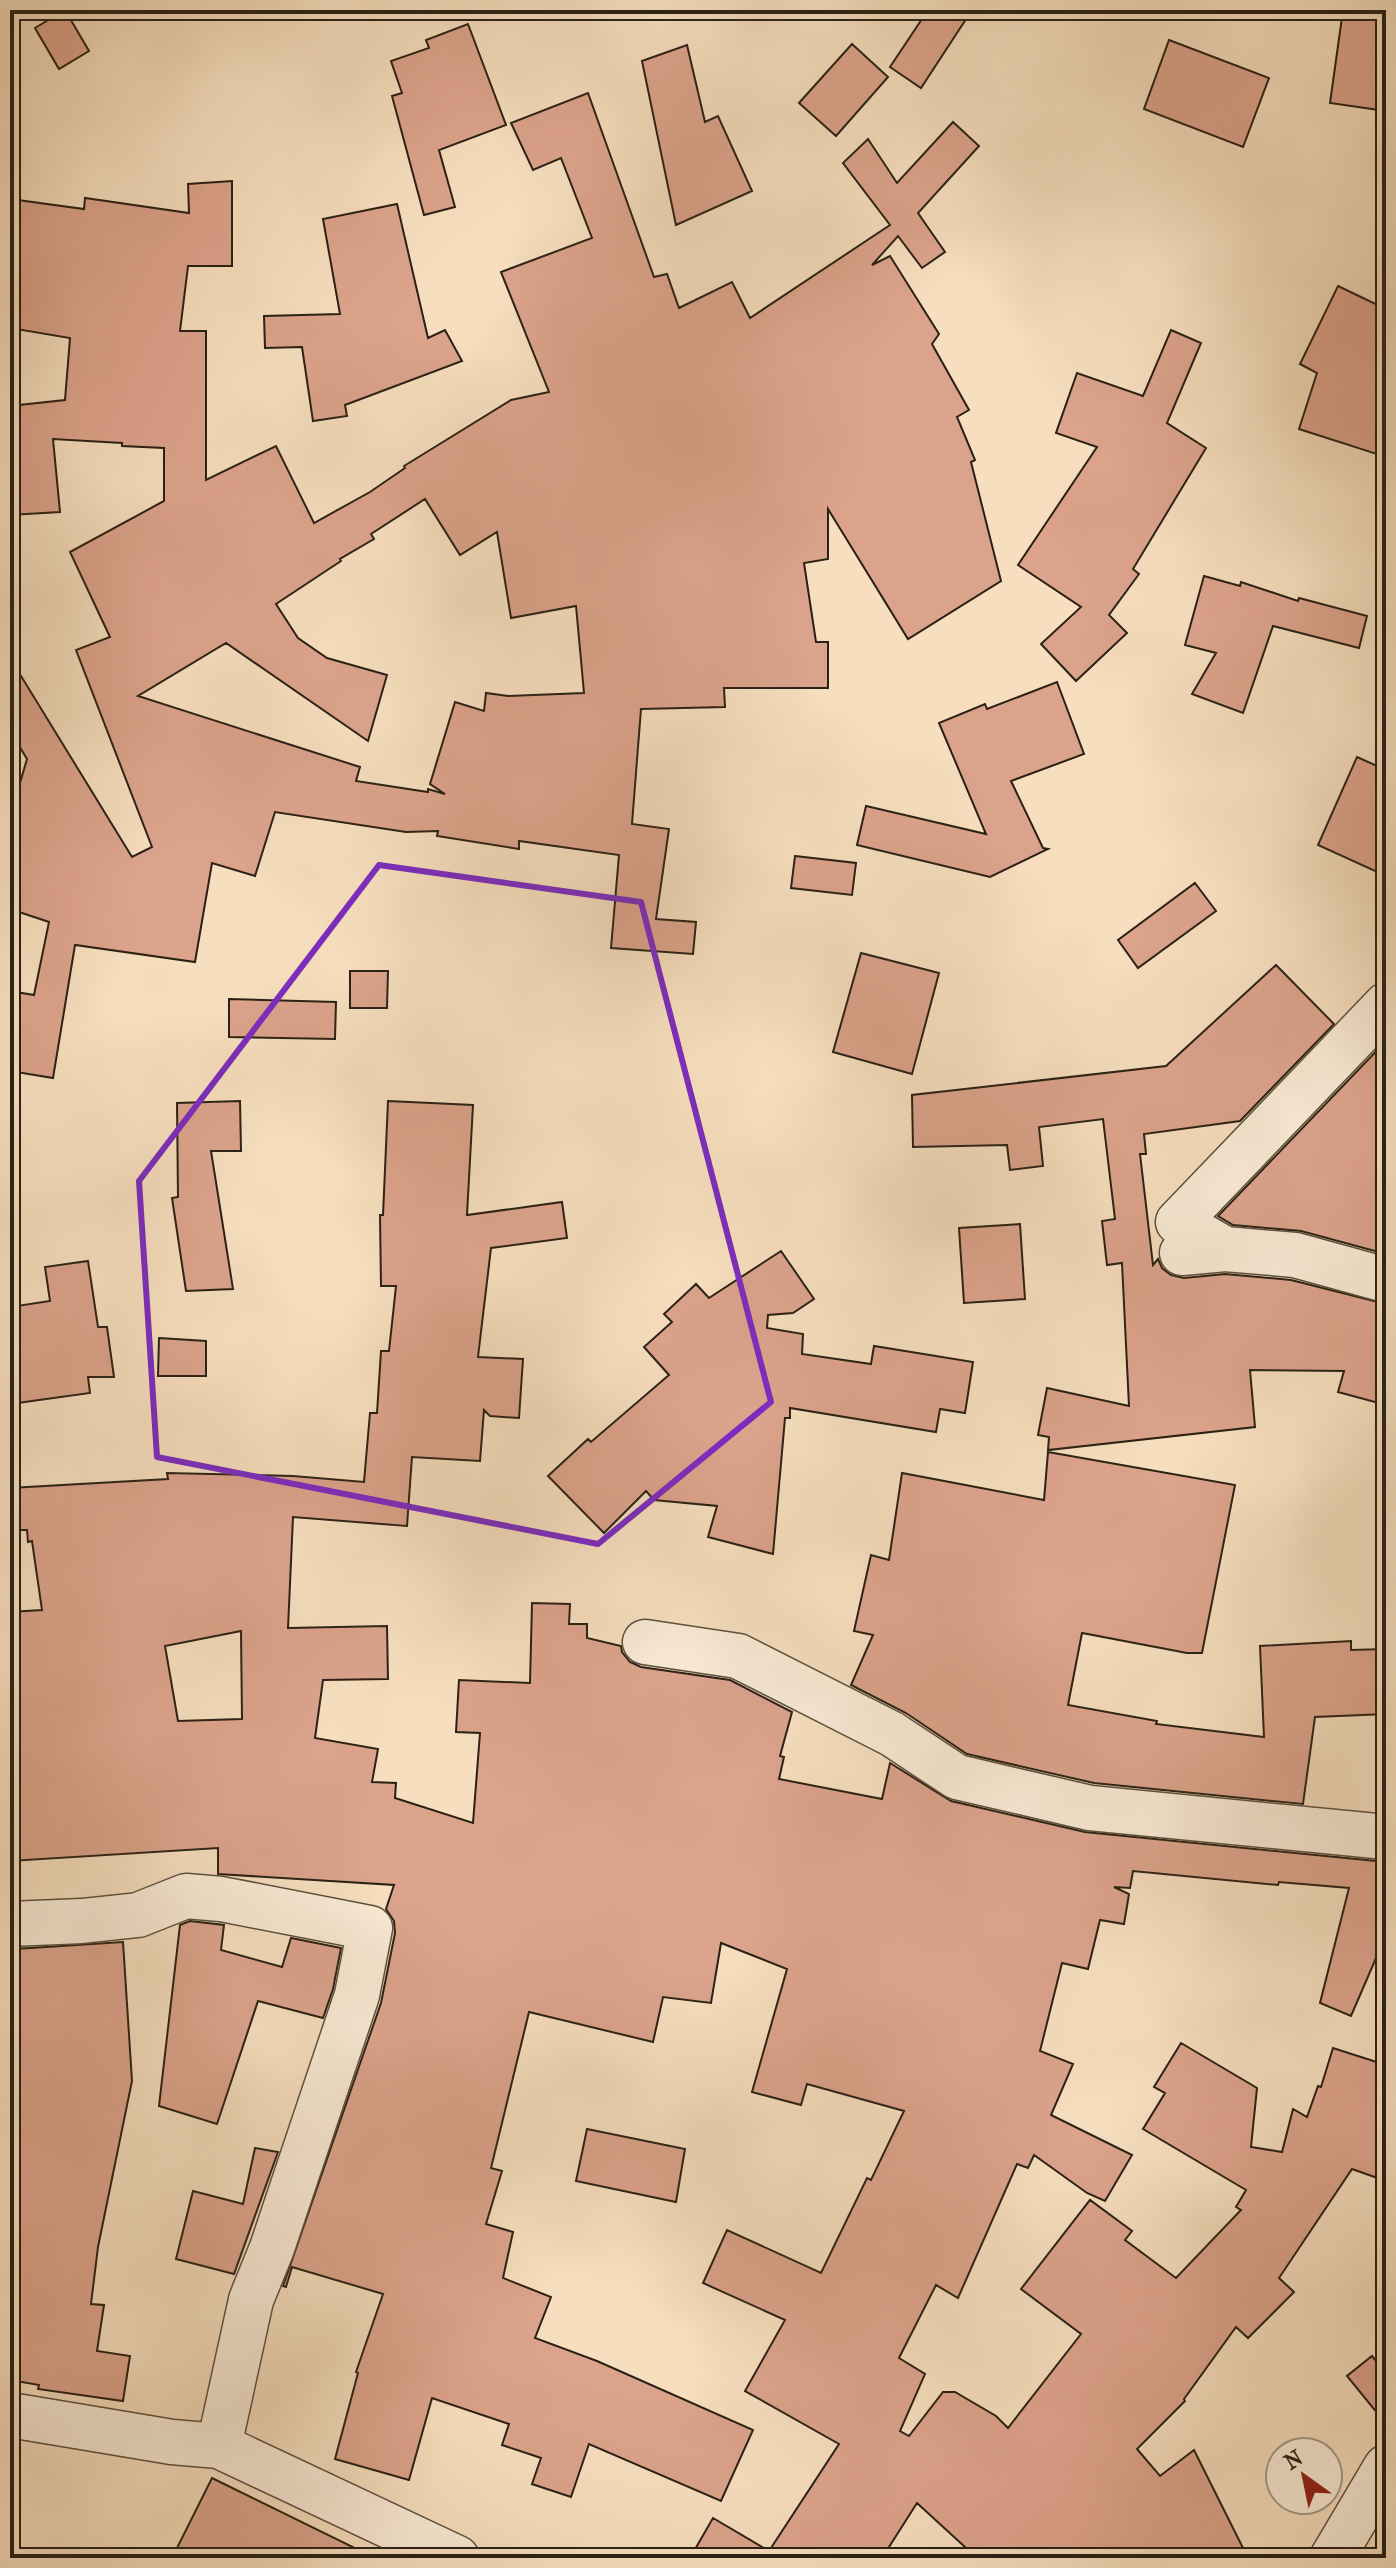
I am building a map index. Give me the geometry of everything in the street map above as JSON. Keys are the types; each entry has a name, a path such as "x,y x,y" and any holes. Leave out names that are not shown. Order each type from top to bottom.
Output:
{"street":[{"path":"1225,1249 1178,1222 1386,1005"},
{"path":"1182,1253 1225,1249 1295,1255 1386,1280"},
{"path":"645,1642 738,1656 892,1734 957,1777 1090,1808 1386,1837"},
{"path":"10,1924 138,1915 186,1896 221,1899 370,1928 357,1995 272,2248 251,2300 219,2446"},
{"path":"10,2415 172,2442 219,2446 457,2558"},
{"path":"1332,2558 1386,2467"}],"highlighted area":[{"path":"379,865 641,902 771,1402 598,1544 157,1457 139,1181"}],"building":[{"path":"65,10 89,51 59,69 35,28"},
{"path":"928,10 972,10 921,88 890,67"},
{"path":"1343,10 1386,10 1386,111 1330,103"},
{"path":"468,24 506,125 439,150 455,207 424,215 392,96 402,93 391,61 429,48 426,40"},
{"path":"1169,40 1269,78 1243,147 1144,109"},
{"path":"852,44 888,77 836,136 799,103"},
{"path":"687,45 705,122 718,116 752,191 676,225 642,61"},
{"path":"588,93 654,277 667,274 679,308 732,282 750,318 890,225 843,163 868,139 897,183 953,122 979,146 918,213 945,252 922,268 898,236 872,265 890,256 939,334 932,344 969,410 957,417 975,460 971,462 1001,581 908,639 828,509 828,559 804,563 816,642 828,642 828,688 724,688 725,707 641,709 632,824 669,829 656,919 696,922 693,954 611,948 619,855 519,841 519,849 437,836 438,831 406,832 275,812 255,876 212,863 195,962 75,945 53,1078 10,1071 10,991 34,995 49,922 10,909 10,817 27,759 10,731 10,658 132,857 152,847 76,650 110,637 70,552 164,501 164,448 53,439 60,512 10,515 10,406 65,400 70,338 10,328 10,199 84,209 85,198 189,213 188,184 232,181 232,266 188,266 180,331 206,331 206,480 276,446 314,523 370,492 404,466 511,400 549,392 501,272 592,238 561,158 533,170 511,123","holes":["425,499 460,555 497,532 511,618 576,606 584,693 508,696 486,693 484,711 455,702 430,784 445,794 428,789 428,792 356,781 360,767 138,696 226,643 368,741 387,675 327,658 298,638 276,604 374,539 371,534"]},
{"path":"397,204 428,338 445,330 462,361 345,405 347,416 313,421 302,347 265,348 264,316 340,314 323,219"},
{"path":"1338,286 1386,309 1386,457 1299,429 1317,373 1300,364"},
{"path":"1171,330 1201,343 1167,423 1206,448 1133,569 1139,574 1109,615 1127,633 1076,681 1041,644 1081,607 1018,565 1097,447 1056,433 1077,373 1143,396"},
{"path":"1204,576 1240,586 1241,582 1298,601 1299,598 1367,616 1359,648 1273,626 1243,713 1192,694 1216,653 1185,645"},
{"path":"1057,682 1084,754 1011,781 1043,848 1048,849 990,877 857,845 866,806 986,834 939,723 985,704 987,709"},
{"path":"1357,757 1386,770 1386,876 1318,845"},
{"path":"795,856 856,863 852,895 791,888"},
{"path":"1195,883 1216,911 1138,968 1118,940"},
{"path":"861,953 939,973 912,1074 833,1052"},
{"path":"1276,965 1334,1024 1240,1121 1144,1134 1146,1154 1140,1154 1153,1265 1158,1259 1162,1268 1171,1275 1184,1278 1225,1274 1291,1280 1386,1304 1386,1405 1338,1392 1344,1371 1250,1370 1255,1427 1048,1450 1049,1437 1038,1435 1047,1388 1129,1406 1122,1263 1107,1265 1102,1221 1115,1219 1103,1119 1039,1127 1043,1166 1010,1170 1007,1145 913,1147 912,1095 1166,1066"},
{"path":"350,971 388,971 387,1008 350,1008"},
{"path":"229,999 336,1002 335,1039 229,1037"},
{"path":"1386,1041 1386,1254 1301,1231 1233,1225 1218,1216"},
{"path":"240,1101 241,1151 211,1151 233,1289 186,1291 172,1198 178,1197 177,1103"},
{"path":"388,1101 473,1105 467,1215 562,1202 567,1238 491,1248 478,1357 523,1359 519,1418 490,1416 484,1410 480,1461 412,1457 407,1526 293,1517 288,1628 387,1626 388,1679 323,1680 315,1738 378,1749 372,1782 396,1783 395,1798 473,1823 480,1733 456,1732 459,1680 530,1683 532,1603 570,1604 569,1624 587,1624 587,1638 621,1646 630,1662 641,1667 730,1680 792,1712 780,1756 784,1757 779,1779 882,1799 890,1763 951,1801 1085,1832 1386,1862 1386,1935 1351,2016 1320,2003 1349,1888 1279,1882 1278,1885 1133,1871 1130,1888 1114,1887 1129,1894 1124,1924 1100,1920 1088,1969 1062,1963 1040,2051 1073,2064 1051,2115 1132,2155 1105,2201 1087,2193 1034,2155 1028,2168 1017,2164 958,2298 936,2285 899,2358 925,2374 900,2431 909,2436 943,2392 955,2392 996,2416 1008,2428 1081,2334 1021,2289 1090,2200 1132,2231 1125,2240 1176,2278 1241,2210 1236,2207 1246,2190 1143,2129 1165,2093 1154,2087 1181,2043 1257,2088 1251,2147 1282,2152 1293,2109 1307,2117 1318,2086 1321,2087 1333,2048 1386,2065 1386,2181 1352,2169 1279,2278 1294,2292 1248,2338 1236,2327 1185,2401 1137,2449 1160,2476 1194,2450 1248,2558 977,2558 917,2503 882,2558 690,2558 713,2518 769,2551 839,2444 745,2391 785,2320 703,2283 727,2230 821,2273 904,2111 807,2084 801,2105 752,2092 787,1969 721,1943 711,2003 663,1997 653,2042 529,2012 491,2168 502,2171 486,2224 513,2232 503,2278 551,2297 535,2338 597,2361 753,2430 721,2501 589,2444 571,2497 532,2484 541,2458 502,2445 509,2424 432,2398 409,2480 335,2459 356,2372 383,2294 292,2267 286,2287 283,2286 381,2003 395,1933 394,1921 386,1909 394,1885 218,1874 218,1848 10,1861 10,1612 42,1610 32,1541 28,1542 27,1530 10,1530 10,1488 168,1479 167,1473 293,1476 364,1482 370,1413 377,1413 381,1351 389,1351 396,1286 381,1286 380,1215 383,1215","holes":["241,1631 242,1719 178,1721 165,1646"]},
{"path":"1020,1224 1025,1299 964,1303 959,1228"},
{"path":"781,1251 814,1299 793,1313 768,1315 767,1328 803,1334 802,1354 871,1364 874,1346 973,1362 965,1413 940,1409 936,1432 790,1408 790,1418 785,1418 773,1554 708,1537 717,1506 654,1500 646,1491 604,1533 548,1476 588,1439 591,1442 669,1375 644,1347 672,1322 664,1314 696,1284 709,1298"},
{"path":"88,1261 98,1327 107,1327 114,1377 88,1377 90,1393 10,1404 10,1307 50,1301 45,1267"},
{"path":"159,1338 206,1341 206,1376 158,1376"},
{"path":"1048,1452 1235,1485 1202,1653 1187,1653 1082,1633 1068,1705 1157,1721 1156,1724 1264,1737 1260,1646 1351,1641 1351,1650 1386,1649 1386,1714 1315,1717 1303,1804 1094,1783 967,1754 906,1713 851,1685 873,1635 854,1631 871,1555 889,1560 902,1473 1044,1500"},
{"path":"190,1921 224,1925 221,1950 282,1967 291,1938 341,1948 333,1989 323,2018 258,2001 217,2124 159,2106 180,1925"},
{"path":"123,1942 132,2081 98,2247 91,2304 104,2305 97,2351 130,2356 123,2401 38,2389 39,2385 10,2380 10,2008 18,2008 15,1949"},
{"path":"587,2129 685,2149 676,2202 576,2181"},
{"path":"255,2148 278,2152 234,2274 176,2259 193,2191 243,2204"},
{"path":"1372,2356 1386,2373 1386,2424 1347,2376"},
{"path":"212,2478 375,2558 172,2558"}]}
